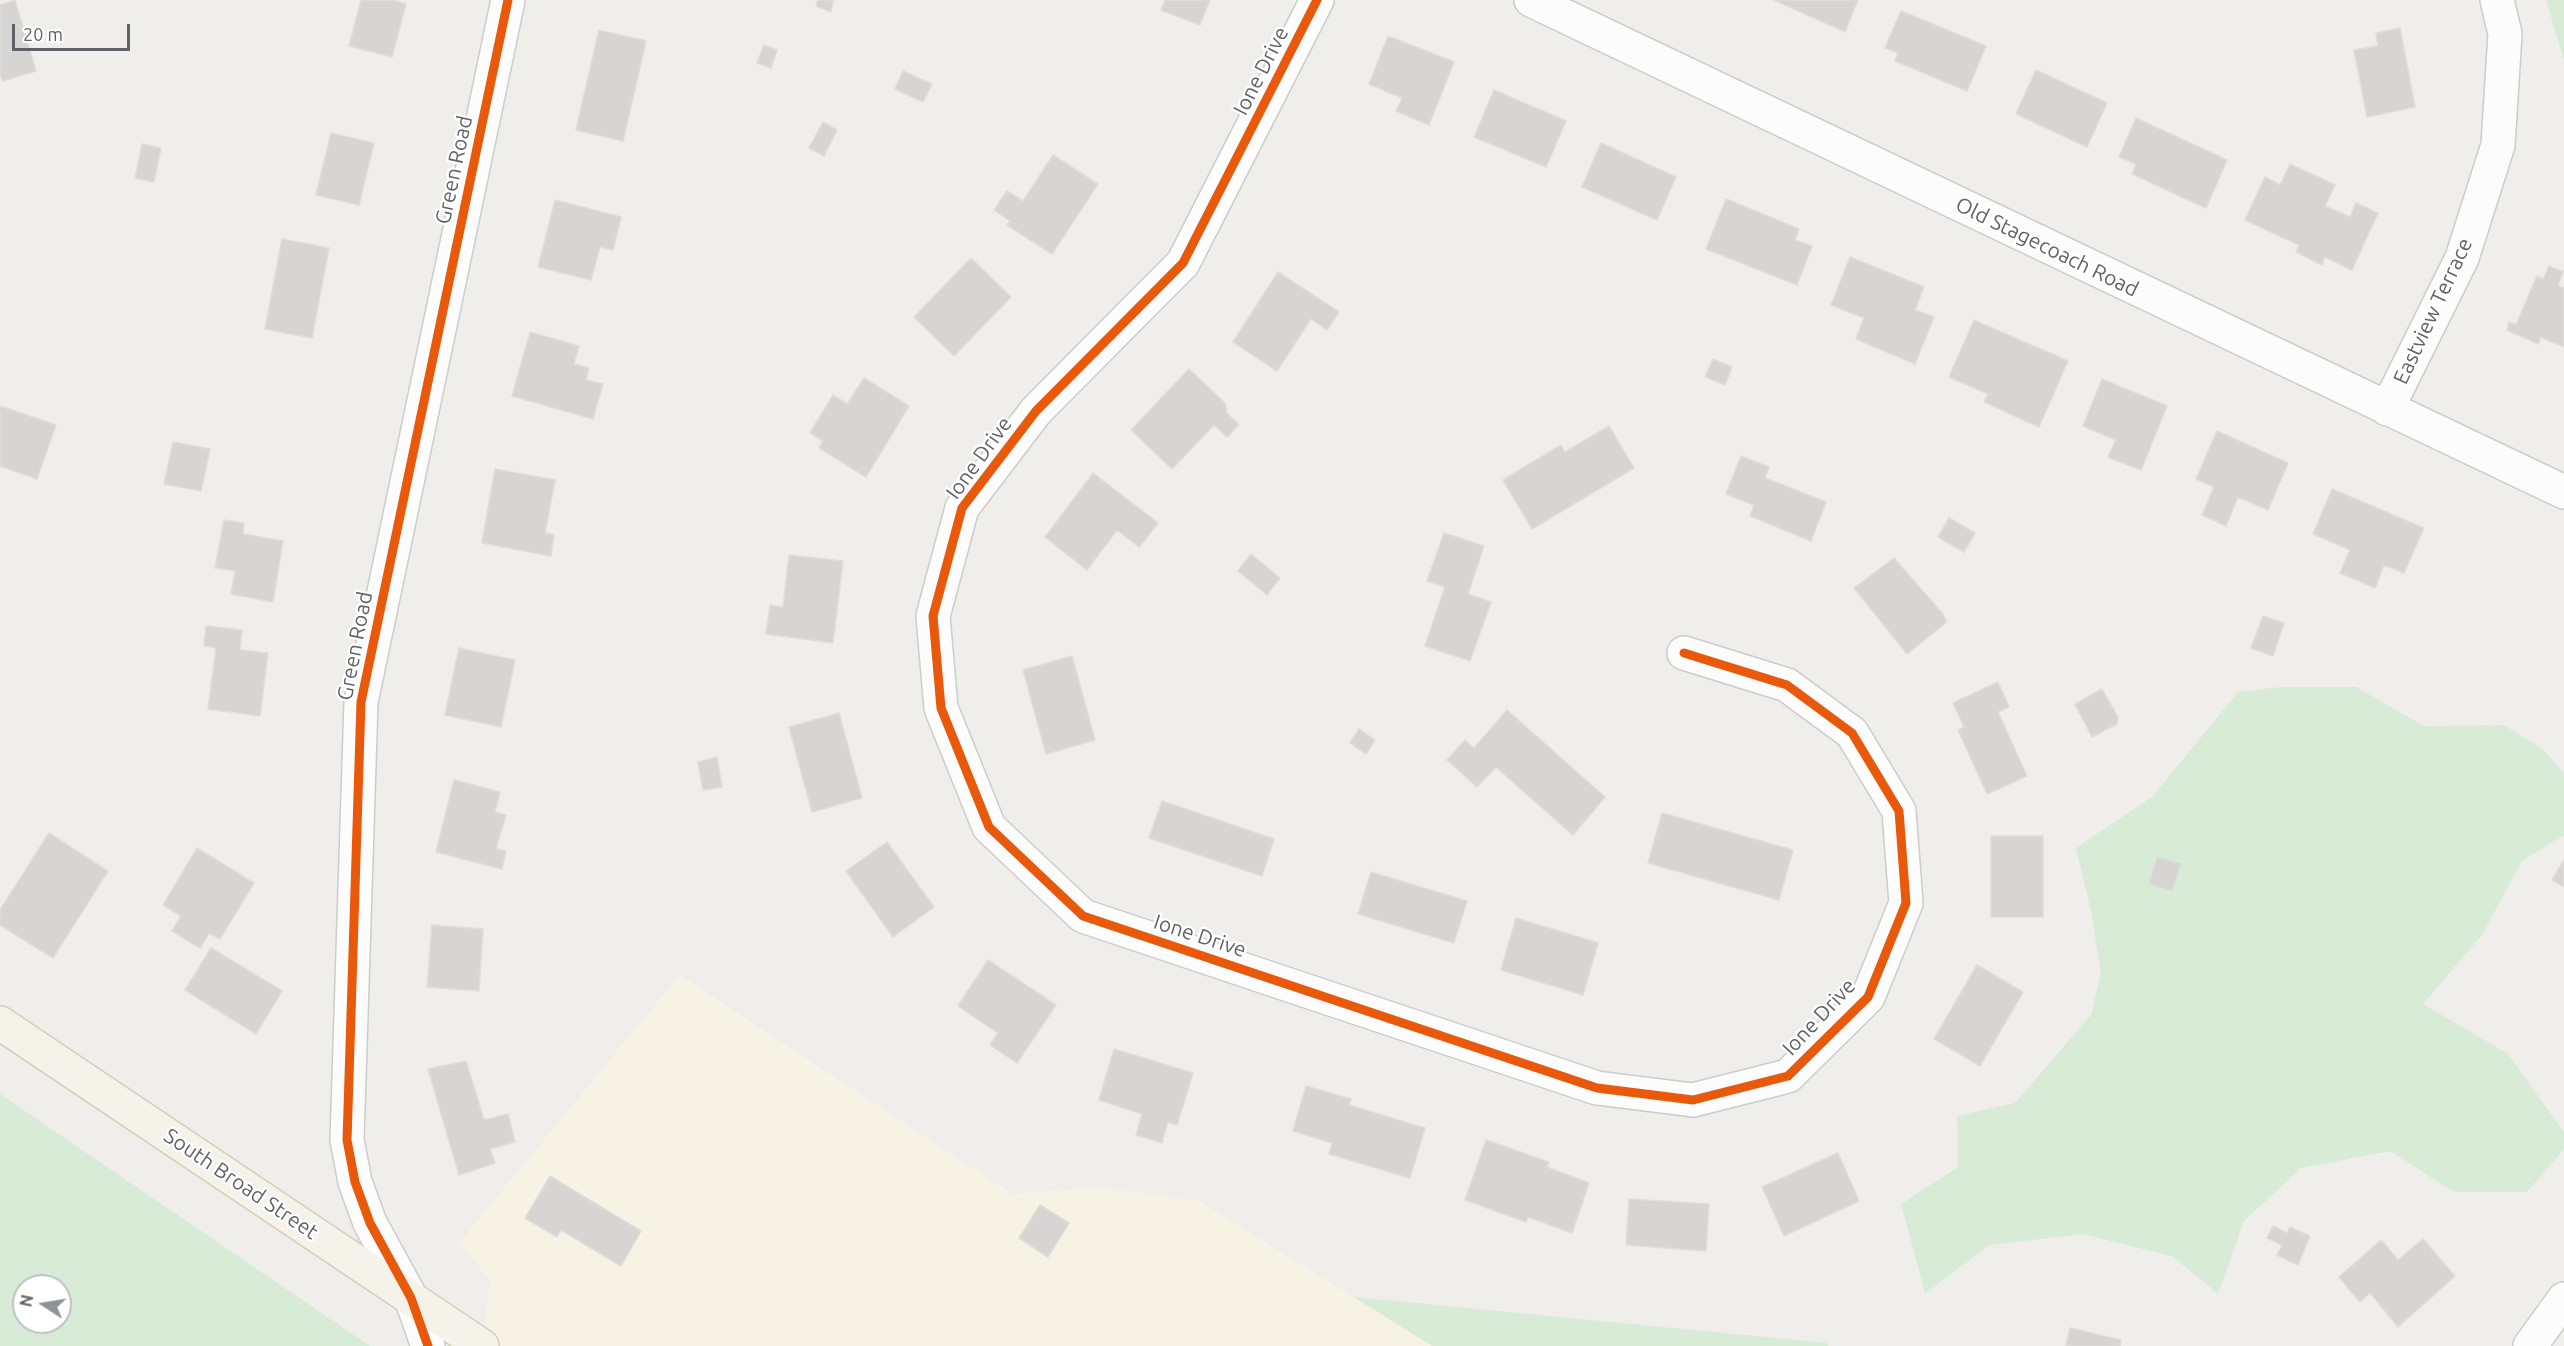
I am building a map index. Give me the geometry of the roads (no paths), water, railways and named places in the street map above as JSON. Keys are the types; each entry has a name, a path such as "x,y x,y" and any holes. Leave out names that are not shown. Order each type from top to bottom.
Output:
{"main road":[{"name":"South Broad Street","path":"0,1023 483,1346"}],"street":[{"name":"Green Road","path":"428,1346 411,1298 370,1223 354,1182 347,1140 361,702 508,0"},
{"name":"Ione Drive","path":"1317,0 1183,263 1036,411 962,508 933,616 940,708 989,826 1083,916 1597,1088 1693,1100 1777,1079 1788,1076 1868,997 1906,903 1899,811 1852,733 1843,726 1787,685 1684,652"},
{"name":"Old Stagecoach Road","path":"1531,0 2564,492"},
{"name":"Eastview Terrace","path":"2387,409 2462,258 2498,145 2505,34 2497,0"},
{"path":"2530,1346 2564,1299"}]}
